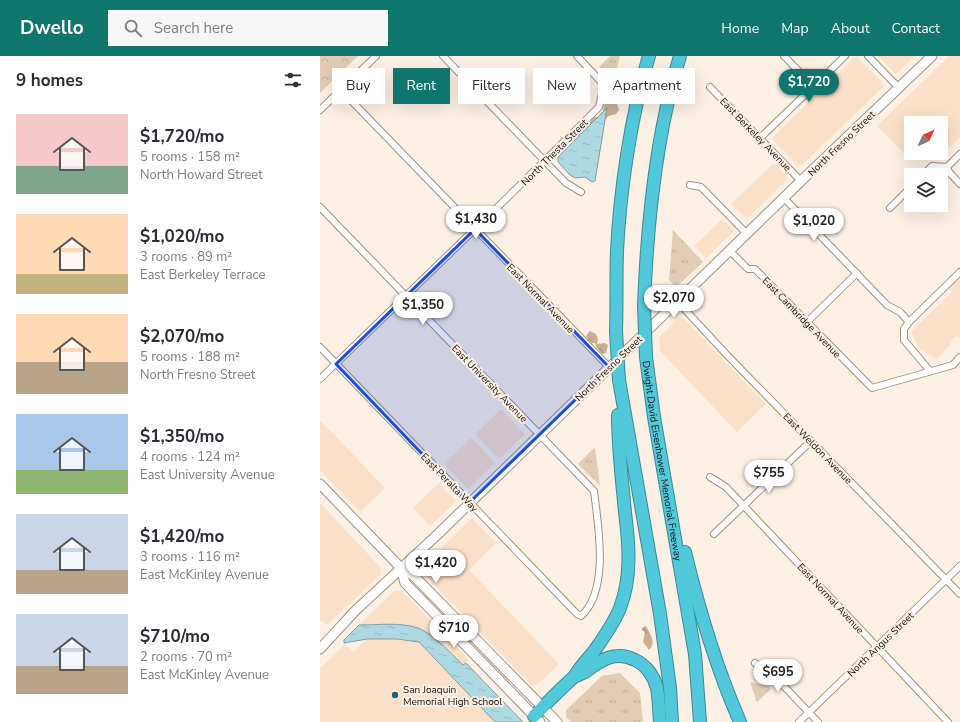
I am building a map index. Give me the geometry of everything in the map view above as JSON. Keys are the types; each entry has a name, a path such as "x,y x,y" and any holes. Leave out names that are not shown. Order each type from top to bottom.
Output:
{"highway":[{"path":"539,715 575,676 578,668 594,650 613,622 619,609 626,584 628,548 618,424 619,380 616,331 617,251 622,197 632,135 649,56"},
{"name":"Dwight David Eisenhower Memorial Freeway","path":"680,56 659,150 648,242 644,306 646,357 654,417 695,654 700,722"},
{"path":"619,380 660,614 670,688 672,722"},
{"path":"654,417 701,614 721,676 740,722"},
{"path":"575,676 611,656 626,657 638,661 644,666 654,680 658,697 660,722"}],"main road":[{"name":"North Fresno Street","path":"320,649 355,611 932,56"},
{"path":"320,484 401,568 413,575 539,715 557,722"}],"street":[{"path":"364,68 376,56"},
{"path":"443,56 566,183 581,192"},
{"name":"North Thesta Street","path":"320,378 599,107 604,85 577,56"},
{"path":"784,56 813,86"},
{"path":"760,138 845,56"},
{"path":"868,56 899,88"},
{"name":"East Berkeley Avenue","path":"710,87 801,181"},
{"path":"320,110 332,99"},
{"name":"East Normal Avenue","path":"354,104 609,367"},
{"path":"930,168 932,166 947,167 960,154"},
{"path":"947,167 949,172 960,184"},
{"path":"690,184 701,187 747,234"},
{"path":"890,208 904,194"},
{"path":"784,198 886,305 900,312 909,322"},
{"name":"East University Avenue","path":"320,207 594,491 600,563 594,597 588,608 581,616"},
{"name":"East Cambridge Avenue","path":"730,250 748,269 755,269 806,323 872,388 930,371"},
{"path":"960,272 909,322 904,329 904,340 930,371 952,365 960,358"},
{"path":"806,323 857,273"},
{"name":"East Weldon Avenue","path":"678,301 727,356 960,594"},
{"name":"East Peralta Way","path":"320,347 469,503 577,614 581,616"},
{"path":"714,534 811,441"},
{"name":"East Normal Avenue","path":"710,477 726,487 948,722"},
{"name":"North Angus Street","path":"800,722 960,566"},
{"path":"756,663 778,680 818,722"}],"highlighted area":[{"path":"475,229 609,367 469,503 336,364"}],"shaded area":[{"path":"878,56 915,56 899,72 895,73"},
{"path":"949,56 960,56 960,137 948,149 948,116 904,116 904,153 877,126"},
{"path":"857,57 882,82 883,87 802,165 798,166 774,141 773,137 854,58"},
{"path":"774,163 786,175 786,181 747,219 731,204"},
{"path":"722,219 734,231 706,258 694,246"},
{"path":"960,268 960,336 958,338 956,336 950,342 951,344 937,359 920,349 911,332 952,292 944,284"},
{"path":"681,316 766,404 737,432 660,351 659,337"},
{"path":"501,409 525,434 499,459 475,434"},
{"path":"320,420 385,488 360,512 320,470"},
{"path":"471,438 495,463 469,488 467,488 444,464"},
{"path":"439,483 455,500 455,502 430,526 413,508"},
{"path":"320,503 381,568 381,574 327,625 320,620"},
{"path":"472,518 496,543 469,570 559,664 537,685 531,685 422,572 423,566"},
{"path":"394,591 402,591 469,660 463,665 424,631 359,625"},
{"name":"San Joaquin Memorial High School","path":"367,639 397,639 419,642 495,722 320,722 320,668 345,644 353,652"}],"green space":[{"path":"320,56 358,56 346,68 332,68 332,81 320,93"},
{"path":"610,56 620,56 617,68 599,67"},
{"path":"604,104 617,104 619,110 616,114 608,116 606,119 602,118 571,145 572,139 582,128 586,128 594,117 600,117 603,112"},
{"path":"673,230 703,262 676,287 669,280"},
{"path":"590,331 596,334 598,339 597,344 605,343 608,345 606,353 603,354 596,347 595,343 592,343 586,337"},
{"path":"595,447 600,486 578,464"},
{"path":"646,626 653,641 649,650 643,642 645,632 642,628"},
{"path":"620,673 640,693 643,722 571,722 566,717 566,710 602,676"},
{"path":"750,682 769,686 771,689 757,702"}],"water":[{"path":"607,108 595,181 592,182 585,177 575,178 570,175 558,162 558,157"},
{"path":"359,625 404,625 424,631 442,645 463,665 466,663 523,722 495,722 419,642 397,639 367,639 344,643 344,640"}],"place":[{"name":"San Joaquin Memorial High School","path":"395,695"}]}
